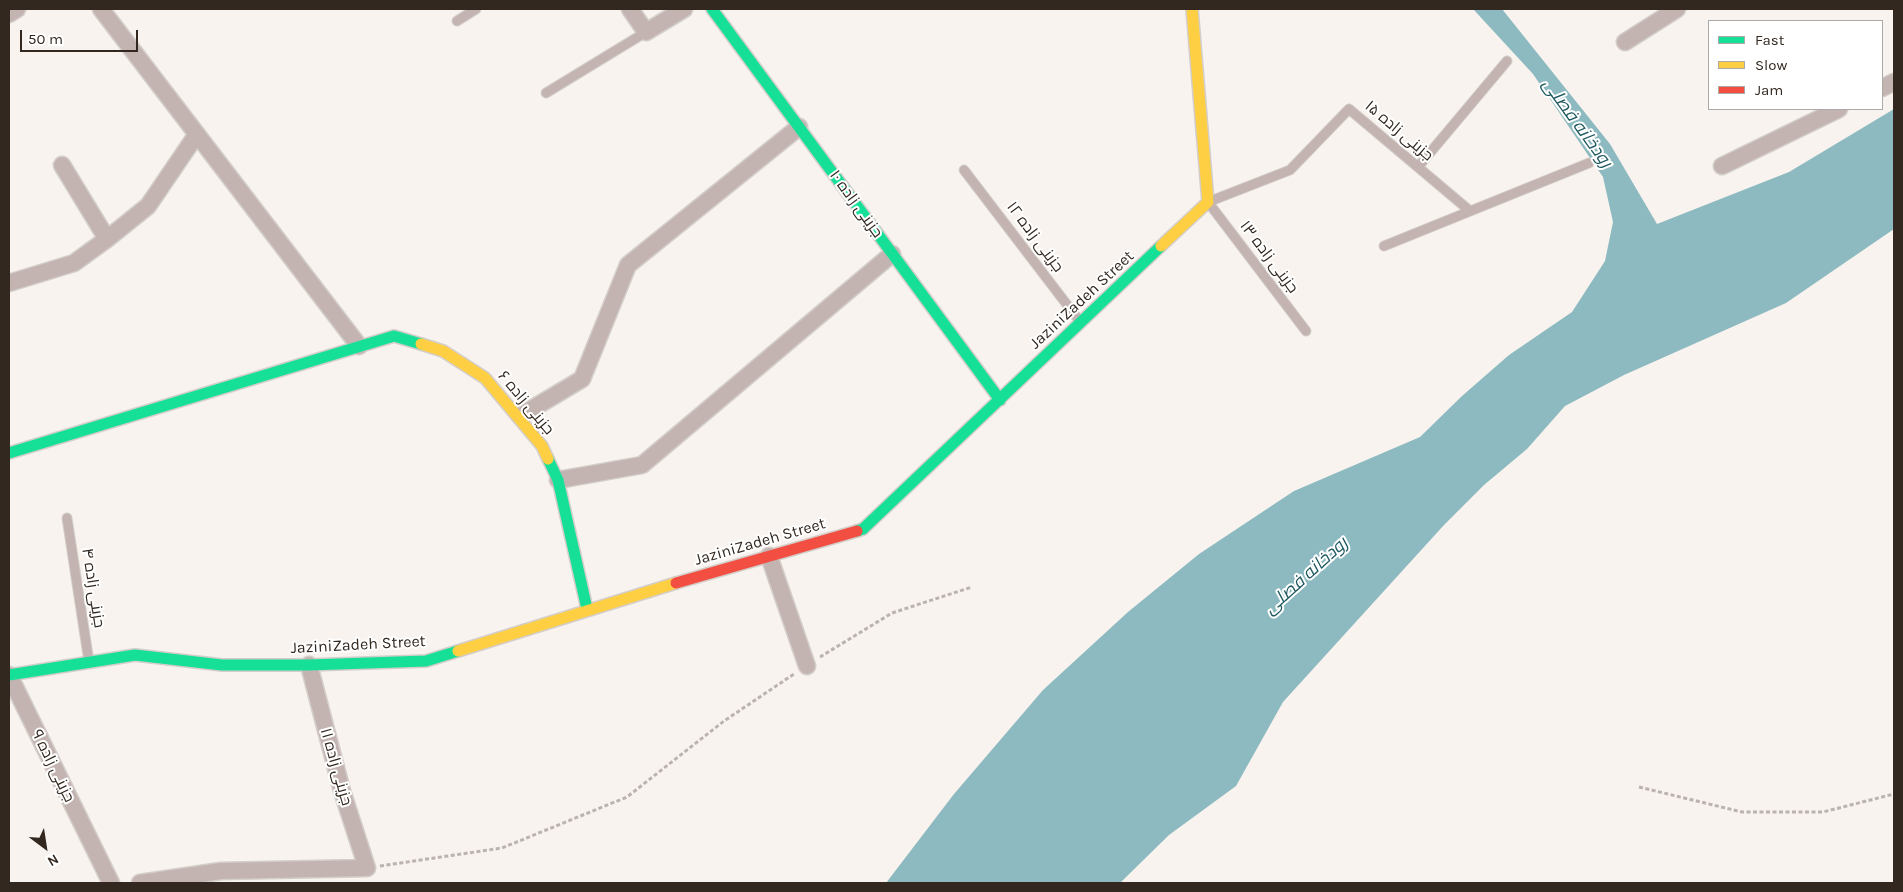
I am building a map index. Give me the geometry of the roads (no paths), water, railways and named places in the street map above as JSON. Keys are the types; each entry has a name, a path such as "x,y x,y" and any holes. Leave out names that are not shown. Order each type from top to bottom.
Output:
{"street":[{"path":"9,14 17,9"},
{"path":"101,9 359,346"},
{"path":"630,9 646,32 684,9"},
{"name":"جزینی زاده ۱۰","path":"712,9 1000,400"},
{"path":"1192,9 1208,202"},
{"path":"1625,42 1677,9"},
{"path":"1722,166 1837,110"},
{"path":"520,416 582,380 628,265 799,127"},
{"path":"9,283 74,263 107,240 148,206 197,134"},
{"path":"62,166 107,240"},
{"name":"JaziniZadeh Street","path":"9,675 135,655 222,665 309,665 426,661 587,608 863,529 1208,202"},
{"path":"558,480 642,465 892,254"},
{"name":"جزینی زاده ۶","path":"9,453 394,336 442,351 485,378 520,416 542,446 558,480 587,608"},
{"path":"770,556 807,666"},
{"name":"جزینی زاده ۱۱","path":"140,883 221,871 367,868 342,791 309,665"},
{"name":"جزینی زاده ۹","path":"9,675 111,883"}],"lane":[{"path":"457,20 476,9"},
{"path":"546,93 646,32"},
{"path":"1418,168 1507,61"},
{"name":"جزینی زاده ۱۵","path":"1208,202 1290,170 1349,109 1470,211"},
{"path":"1384,246 1589,163"},
{"name":"جزینی زاده ۱۲","path":"964,170 1081,323"},
{"name":"جزینی زاده ۱۳","path":"1208,202 1306,331"},
{"name":"جزینی زاده ۴","path":"67,518 89,662"}],"water":[{"name":"رودخانه فصلی","path":"1473,9 1502,9 1610,144 1657,224 1789,172 1894,109 1894,229 1786,303 1624,375 1565,406 1527,449 1484,485 1444,525 1283,702 1236,786 1169,835 1120,883 886,883 954,794 1043,690 1128,612 1199,554 1294,491 1420,437 1462,396 1509,355 1572,312 1605,261 1613,222 1603,177 1533,74"}]}
